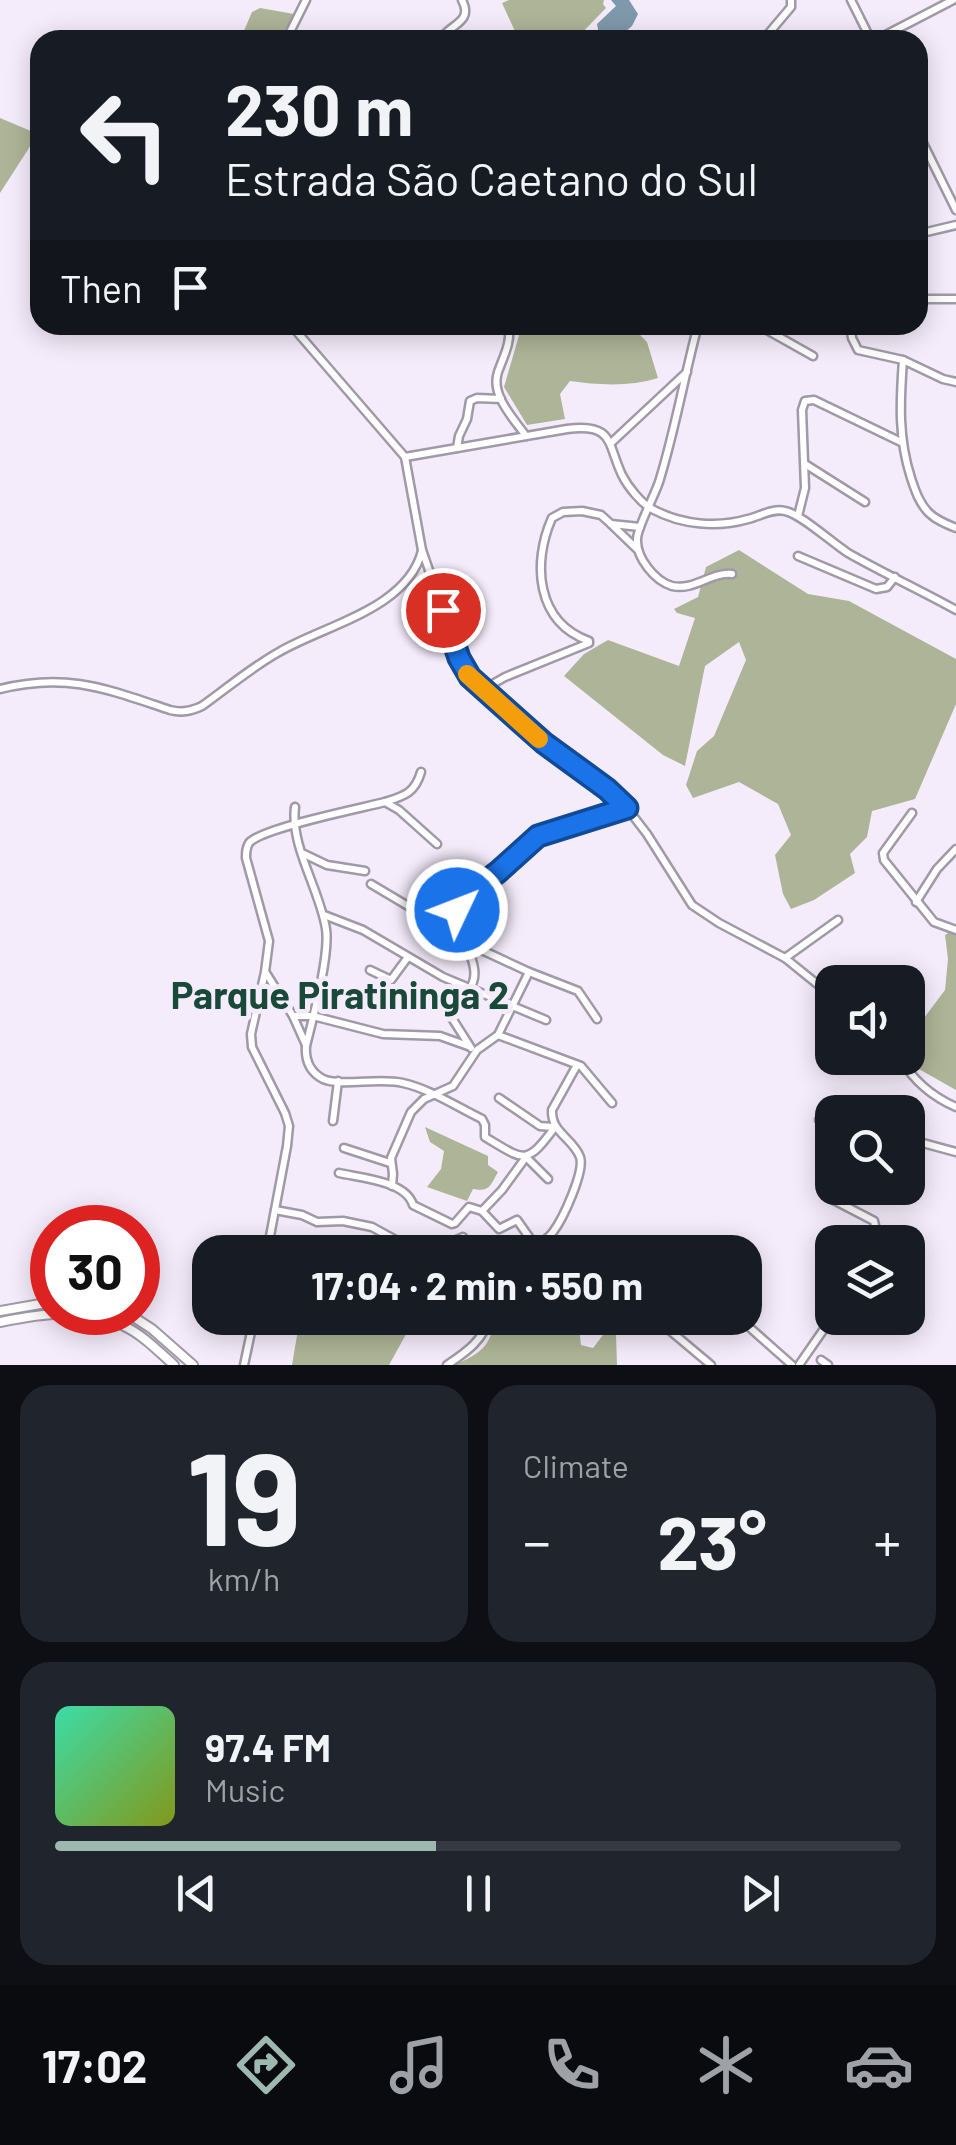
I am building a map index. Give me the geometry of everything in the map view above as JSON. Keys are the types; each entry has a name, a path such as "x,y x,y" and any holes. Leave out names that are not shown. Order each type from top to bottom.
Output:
{"street":[{"path":"291,30 306,0"},
{"path":"449,30 465,14 462,0"},
{"path":"772,30 791,8 791,0"},
{"path":"851,0 868,30"},
{"path":"894,30 955,0"},
{"path":"928,153 956,210"},
{"path":"928,232 956,225"},
{"path":"928,299 956,299"},
{"path":"301,335 405,456 422,550 464,670 544,743 627,808 692,905 785,958 815,982"},
{"path":"508,335 507,352 496,383 501,399 526,436"},
{"path":"638,552 636,537 650,508 673,434 696,335"},
{"path":"778,335 812,356"},
{"path":"852,335 858,350 903,360 956,382"},
{"path":"903,360 901,442 917,494 931,516 956,528"},
{"path":"612,442 687,372"},
{"path":"457,448 470,401 501,399"},
{"path":"798,516 805,488 802,405 809,399 901,442"},
{"path":"405,456 586,428 604,434 612,442 623,478 650,508 693,523 710,524 730,523 776,510 798,516 842,549 956,610"},
{"path":"804,463 865,502"},
{"path":"484,689 589,643 556,620 543,589 540,564 549,525 556,514 572,511 601,515 652,571 674,586 686,586 722,573 732,574"},
{"path":"611,524 640,527"},
{"path":"0,689 44,680 73,682 170,710 194,710 283,649 371,608 410,577 422,550"},
{"path":"798,556 876,589 888,587 896,577"},
{"path":"270,1235 289,1133 285,1113 252,1047 251,1034 266,972 269,940 247,864 247,846 256,838 295,824 403,796 417,785 421,772"},
{"path":"385,802 436,844"},
{"path":"295,807 302,854 324,915 327,943 306,1046 307,1061 324,1080 404,1083 436,1095 482,1119 485,1138 526,1157 548,1179"},
{"path":"474,1049 450,1015 452,1007 470,989 475,971 464,942 458,902 538,836 627,808"},
{"path":"912,814 883,857 934,922 956,930"},
{"path":"916,902 937,869 956,849"},
{"path":"302,854 327,865 364,871"},
{"path":"371,884 464,942 578,992 596,1019"},
{"path":"324,915 363,930 470,989 546,1020"},
{"path":"785,958 838,920"},
{"path":"370,970 391,980 408,957"},
{"path":"266,972 306,1046"},
{"path":"392,1186 394,1174 390,1163 411,1112 457,1082 474,1049 498,1035 530,972"},
{"path":"261,994 278,992"},
{"path":"293,1016 313,1016 383,1034 440,1036 474,1049"},
{"path":"498,1035 577,1065 612,1103"},
{"path":"547,1235 559,1223 581,1168 576,1151 555,1126 552,1110 577,1065"},
{"path":"913,1075 956,1107"},
{"path":"333,1121 338,1081"},
{"path":"499,1098 540,1126 555,1126"},
{"path":"482,1211 555,1126"},
{"path":"925,1144 956,1152"},
{"path":"344,1148 390,1163"},
{"path":"339,1173 392,1186 409,1196 413,1205 452,1224 469,1206 482,1211 500,1228 517,1220 528,1235"},
{"path":"843,1205 875,1225"},
{"path":"275,1210 317,1222 372,1227 387,1235"},
{"path":"0,1311 30,1306"},
{"path":"0,1322 36,1315 100,1318 136,1333 174,1365"},
{"path":"158,1335 193,1365"},
{"path":"244,1365 250,1335"},
{"path":"448,1365 483,1335"},
{"path":"675,1335 711,1365"},
{"path":"760,1335 796,1365 819,1335"}],"green space":[{"path":"604,0 606,8 585,30 514,30 502,3"},
{"path":"260,8 294,14 286,30 244,30 252,12"},
{"path":"0,118 30,131 30,146 0,193"},
{"path":"519,335 640,335 647,342 658,378 614,384 570,381 560,394 565,419 527,425 504,387"},
{"path":"739,550 808,594 849,601 956,659 956,704 915,799 872,811 867,837 850,854 855,873 814,900 791,909 783,894 775,855 791,835 778,804 739,782 693,798 686,785 697,751 714,736 746,660 739,642 705,666 685,766 663,755 564,676 584,654 608,640 679,666 695,618 674,609 698,597 706,567"},
{"path":"953,930 956,935 956,1090 925,1073 925,1017 945,990 945,935"},
{"path":"425,1127 488,1156 488,1165 498,1172 489,1187 473,1189 467,1201 427,1187 441,1169 444,1151 430,1142"},
{"path":"297,1335 406,1335 389,1365 292,1365"},
{"path":"580,1335 581,1345 593,1348 603,1335 616,1335 617,1365 454,1365 483,1348 491,1336"}],"water":[{"path":"611,0 629,0 638,14 632,26 627,30 598,30 597,24 616,6"}],"slow traffic":[{"path":"467,674 539,739"}],"district":[{"name":"Parque Piratininga 2","path":"340,994"}],"route":[{"path":"443,610 459,658 470,677 544,743 627,808 538,836 458,902 457,910"}]}
